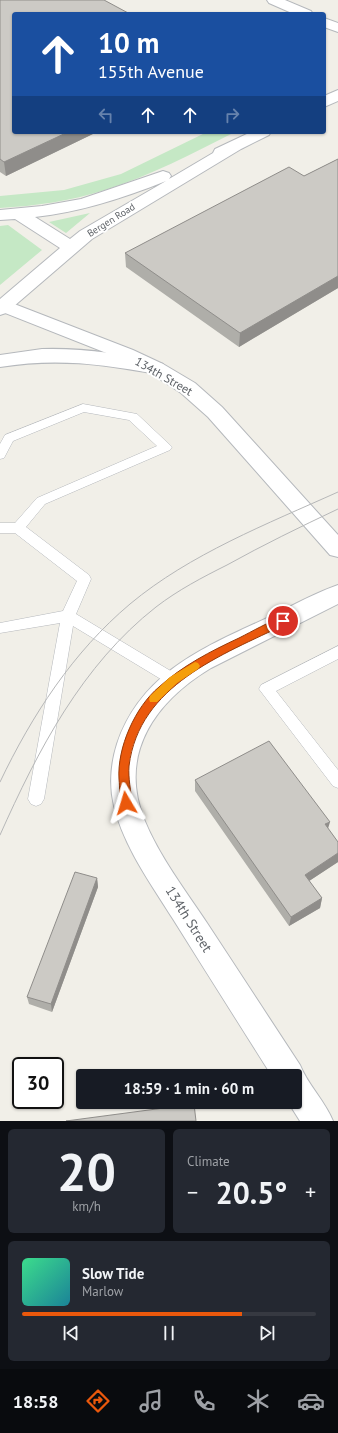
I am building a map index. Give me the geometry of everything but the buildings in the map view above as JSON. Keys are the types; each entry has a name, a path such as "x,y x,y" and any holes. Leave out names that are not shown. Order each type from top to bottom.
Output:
{"street":[{"path":"274,0 301,12"},
{"path":"326,23 338,28"},
{"path":"326,101 338,95"},
{"name":"Bergen Road","path":"0,215 65,208 112,195 139,186 260,134"},
{"name":"Bergen Road","path":"2,308 71,247 101,225 234,146"},
{"path":"18,214 71,247"},
{"name":"134th Street","path":"2,308 126,354 156,368 188,388 205,401 338,549"},
{"path":"0,361 34,355 67,354 101,358 156,368"},
{"name":"134th Street","path":"285,1069 157,870 140,838 130,814 124,785 124,768 127,749 141,716 162,690 174,680 210,657 338,594"},
{"path":"302,1097 318,1121"}],"lane":[{"path":"0,455 9,438 83,408 133,417 166,447 41,501 18,528"},
{"path":"0,528 18,528 84,579 68,616 36,799"},
{"path":"0,628 68,616 174,680"},
{"path":"338,652 266,689 338,780"}],"green space":[{"path":"203,134 231,134 155,171 105,190 53,202 0,208 0,196 64,190 121,174"},
{"path":"90,213 66,233 49,222"},
{"path":"8,225 42,250 0,285 0,226"}],"tram line":[{"path":"0,782 12,757 40,709 72,664 109,623 130,604 153,586 203,555 257,528 338,492"},
{"path":"0,835 30,772 64,711 84,682 106,655 130,630 156,607 191,584 268,543 338,509"}],"slow traffic":[{"path":"154,699 174,680 195,666"}],"route":[{"path":"126,803 124,768 127,749 141,716 151,702 162,690 190,669 210,657 283,621"}]}
